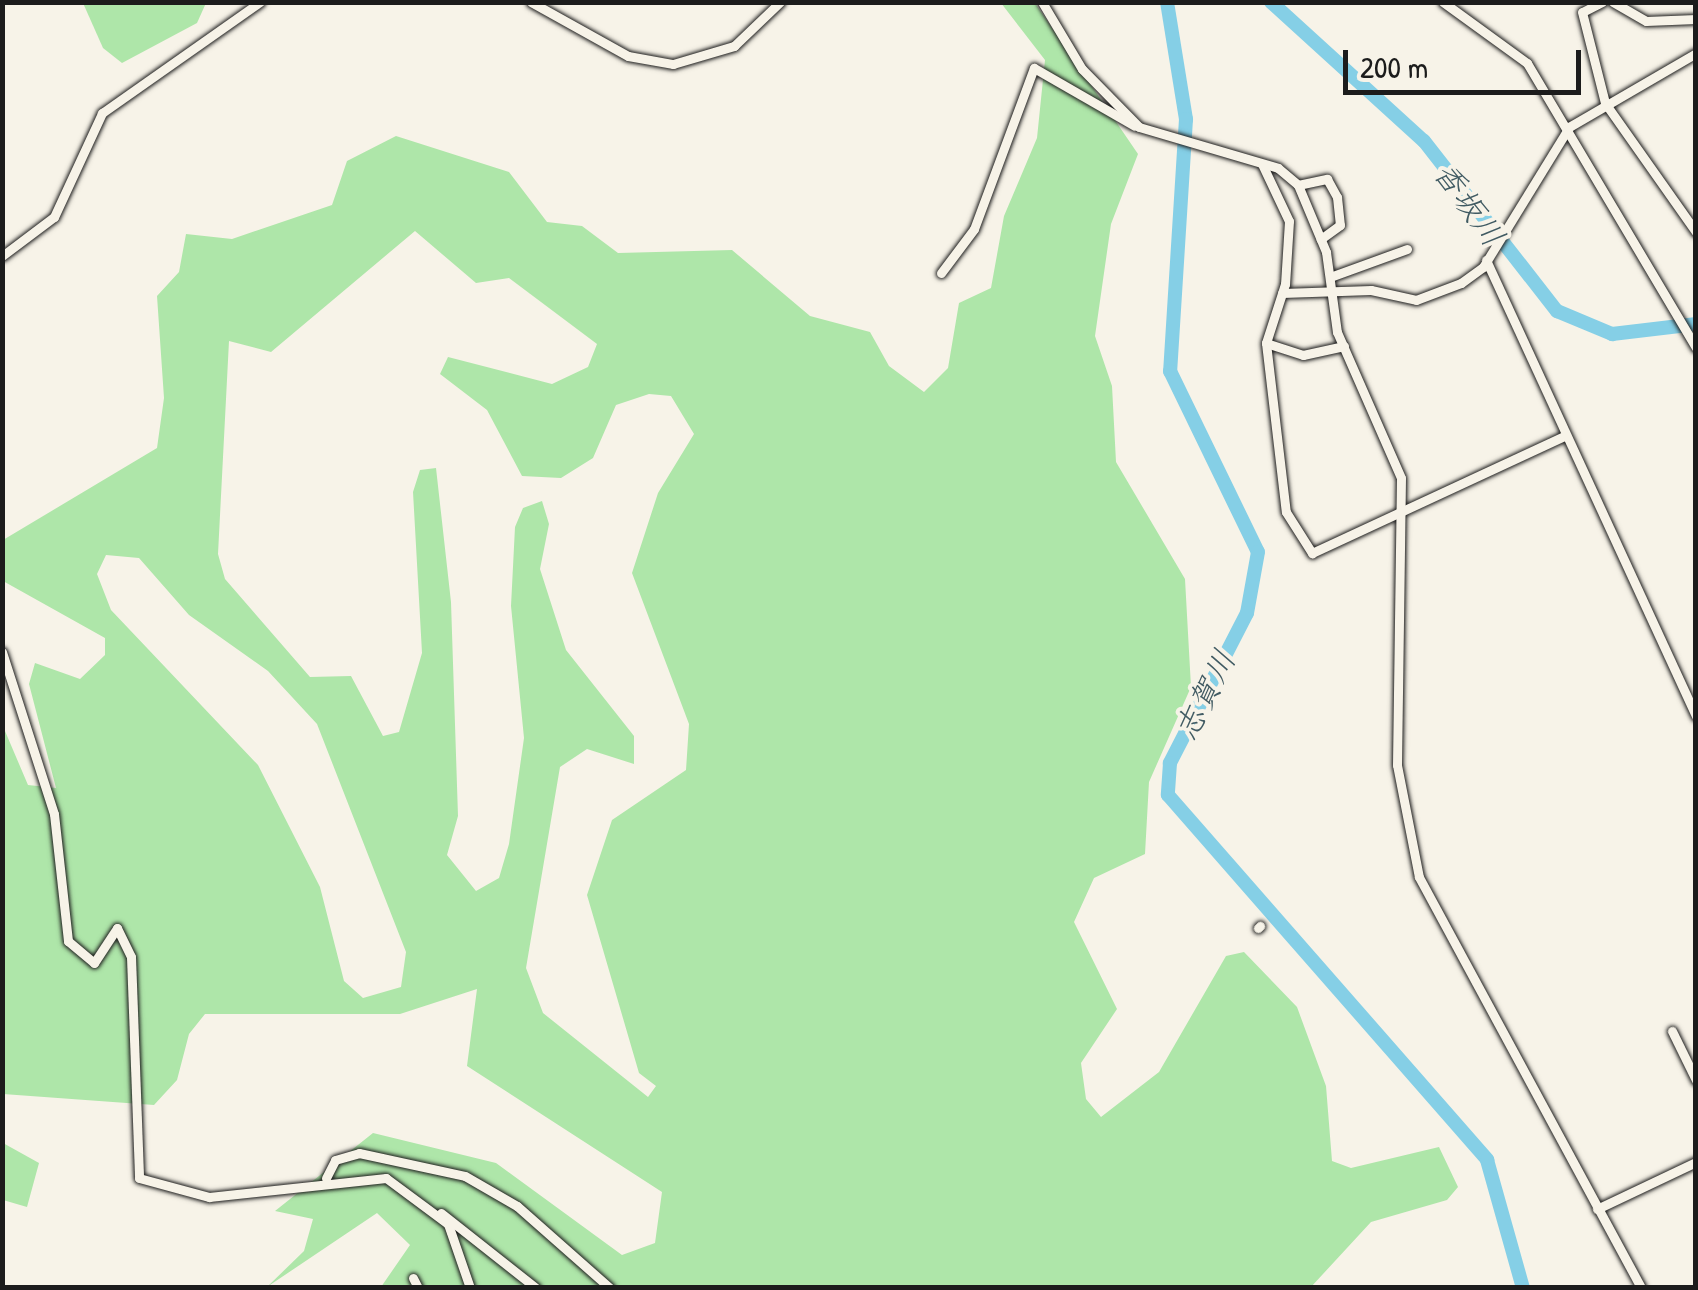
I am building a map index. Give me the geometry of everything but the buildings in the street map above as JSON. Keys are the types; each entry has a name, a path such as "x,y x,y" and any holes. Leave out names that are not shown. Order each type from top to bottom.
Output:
{"street":[{"path":"2,256 54,217 102,113 260,2"},
{"path":"531,2 628,56 673,64 734,46 780,2"},
{"path":"1042,2 1082,69 1139,126"},
{"path":"1443,2 1519,53 1696,348"},
{"path":"1602,2 1582,12 1605,104 1696,232"},
{"path":"1614,2 1646,22 1696,20"},
{"path":"1282,293 1332,292 1422,299 1473,276 1563,132 1696,53"},
{"path":"941,273 974,229 1034,68 1174,143 1262,164 1298,185 1321,239 1344,346 1394,454 1402,514 1397,766 1419,876 1641,1288"},
{"path":"1262,164 1290,220 1282,293 1266,342 1286,512 1312,552 1402,514 1564,436"},
{"path":"1298,185 1326,179 1338,197 1340,224 1321,239"},
{"path":"1330,276 1406,249"},
{"path":"1486,257 1564,436 1696,716"},
{"path":"1266,342 1303,356 1344,346"},
{"path":"2,652 54,814 68,941 94,963 117,928 131,957 138,1178 209,1198 326,1178 386,1178 536,1288"},
{"path":"1672,1031 1696,1080"},
{"path":"326,1178 334,1160 359,1153 465,1176 517,1206 610,1288"},
{"path":"1597,1209 1696,1162"},
{"path":"438,1213 470,1288"}],"green space":[{"path":"83,2 206,3 197,23 122,63 103,48"},
{"path":"1001,3 1035,3 1138,154 1111,224 1095,336 1112,386 1116,462 1185,579 1191,687 1149,782 1145,854 1094,878 1074,922 1117,1009 1081,1063 1086,1099 1101,1117 1159,1072 1226,956 1244,952 1297,1007 1326,1086 1332,1161 1351,1168 1439,1147 1458,1187 1447,1200 1371,1222 1311,1287 381,1287 410,1245 377,1213 267,1287 304,1251 313,1219 275,1211 373,1133 496,1163 622,1255 655,1243 662,1192 467,1066 477,989 400,1014 205,1014 189,1034 177,1080 154,1105 3,1094 2,724 28,785 56,788 29,684 35,663 80,679 105,655 105,638 3,581 3,540 157,448 164,398 157,296 179,272 186,234 232,239 332,205 347,161 396,136 509,172 547,222 582,226 618,253 732,250 810,316 870,332 889,366 924,392 948,368 959,303 991,288 1004,216 1037,138 1045,60","holes":["415,231 476,283 509,278 597,344 588,367 552,384 448,357 440,374 487,410 522,476 561,478 593,458 616,405 649,394 671,396 694,434 658,493 632,573 689,724 686,770 612,820 587,895 639,1073 656,1086 648,1097 543,1013 526,968 560,767 587,749 634,764 634,736 566,650 540,569 549,524 542,501 523,508 515,527 511,606 524,738 509,844 499,878 476,891 447,855 458,816 451,602 436,468 420,470 413,492 422,653 399,732 383,736 351,676 310,677 225,579 218,554 229,341 271,352","106,555 139,558 189,615 268,671 317,724 406,952 401,987 363,998 344,981 320,887 258,765 111,610 97,574"]},
{"path":"3,1143 39,1163 27,1207 3,1200"}],"waterway":[{"name":"志賀川","path":"1167,2 1186,119 1170,371 1258,552 1247,613 1170,763 1168,795 1487,1160 1523,1288"},
{"name":"香坂川","path":"1271,2 1424,141 1557,311 1612,334 1696,324"}]}
